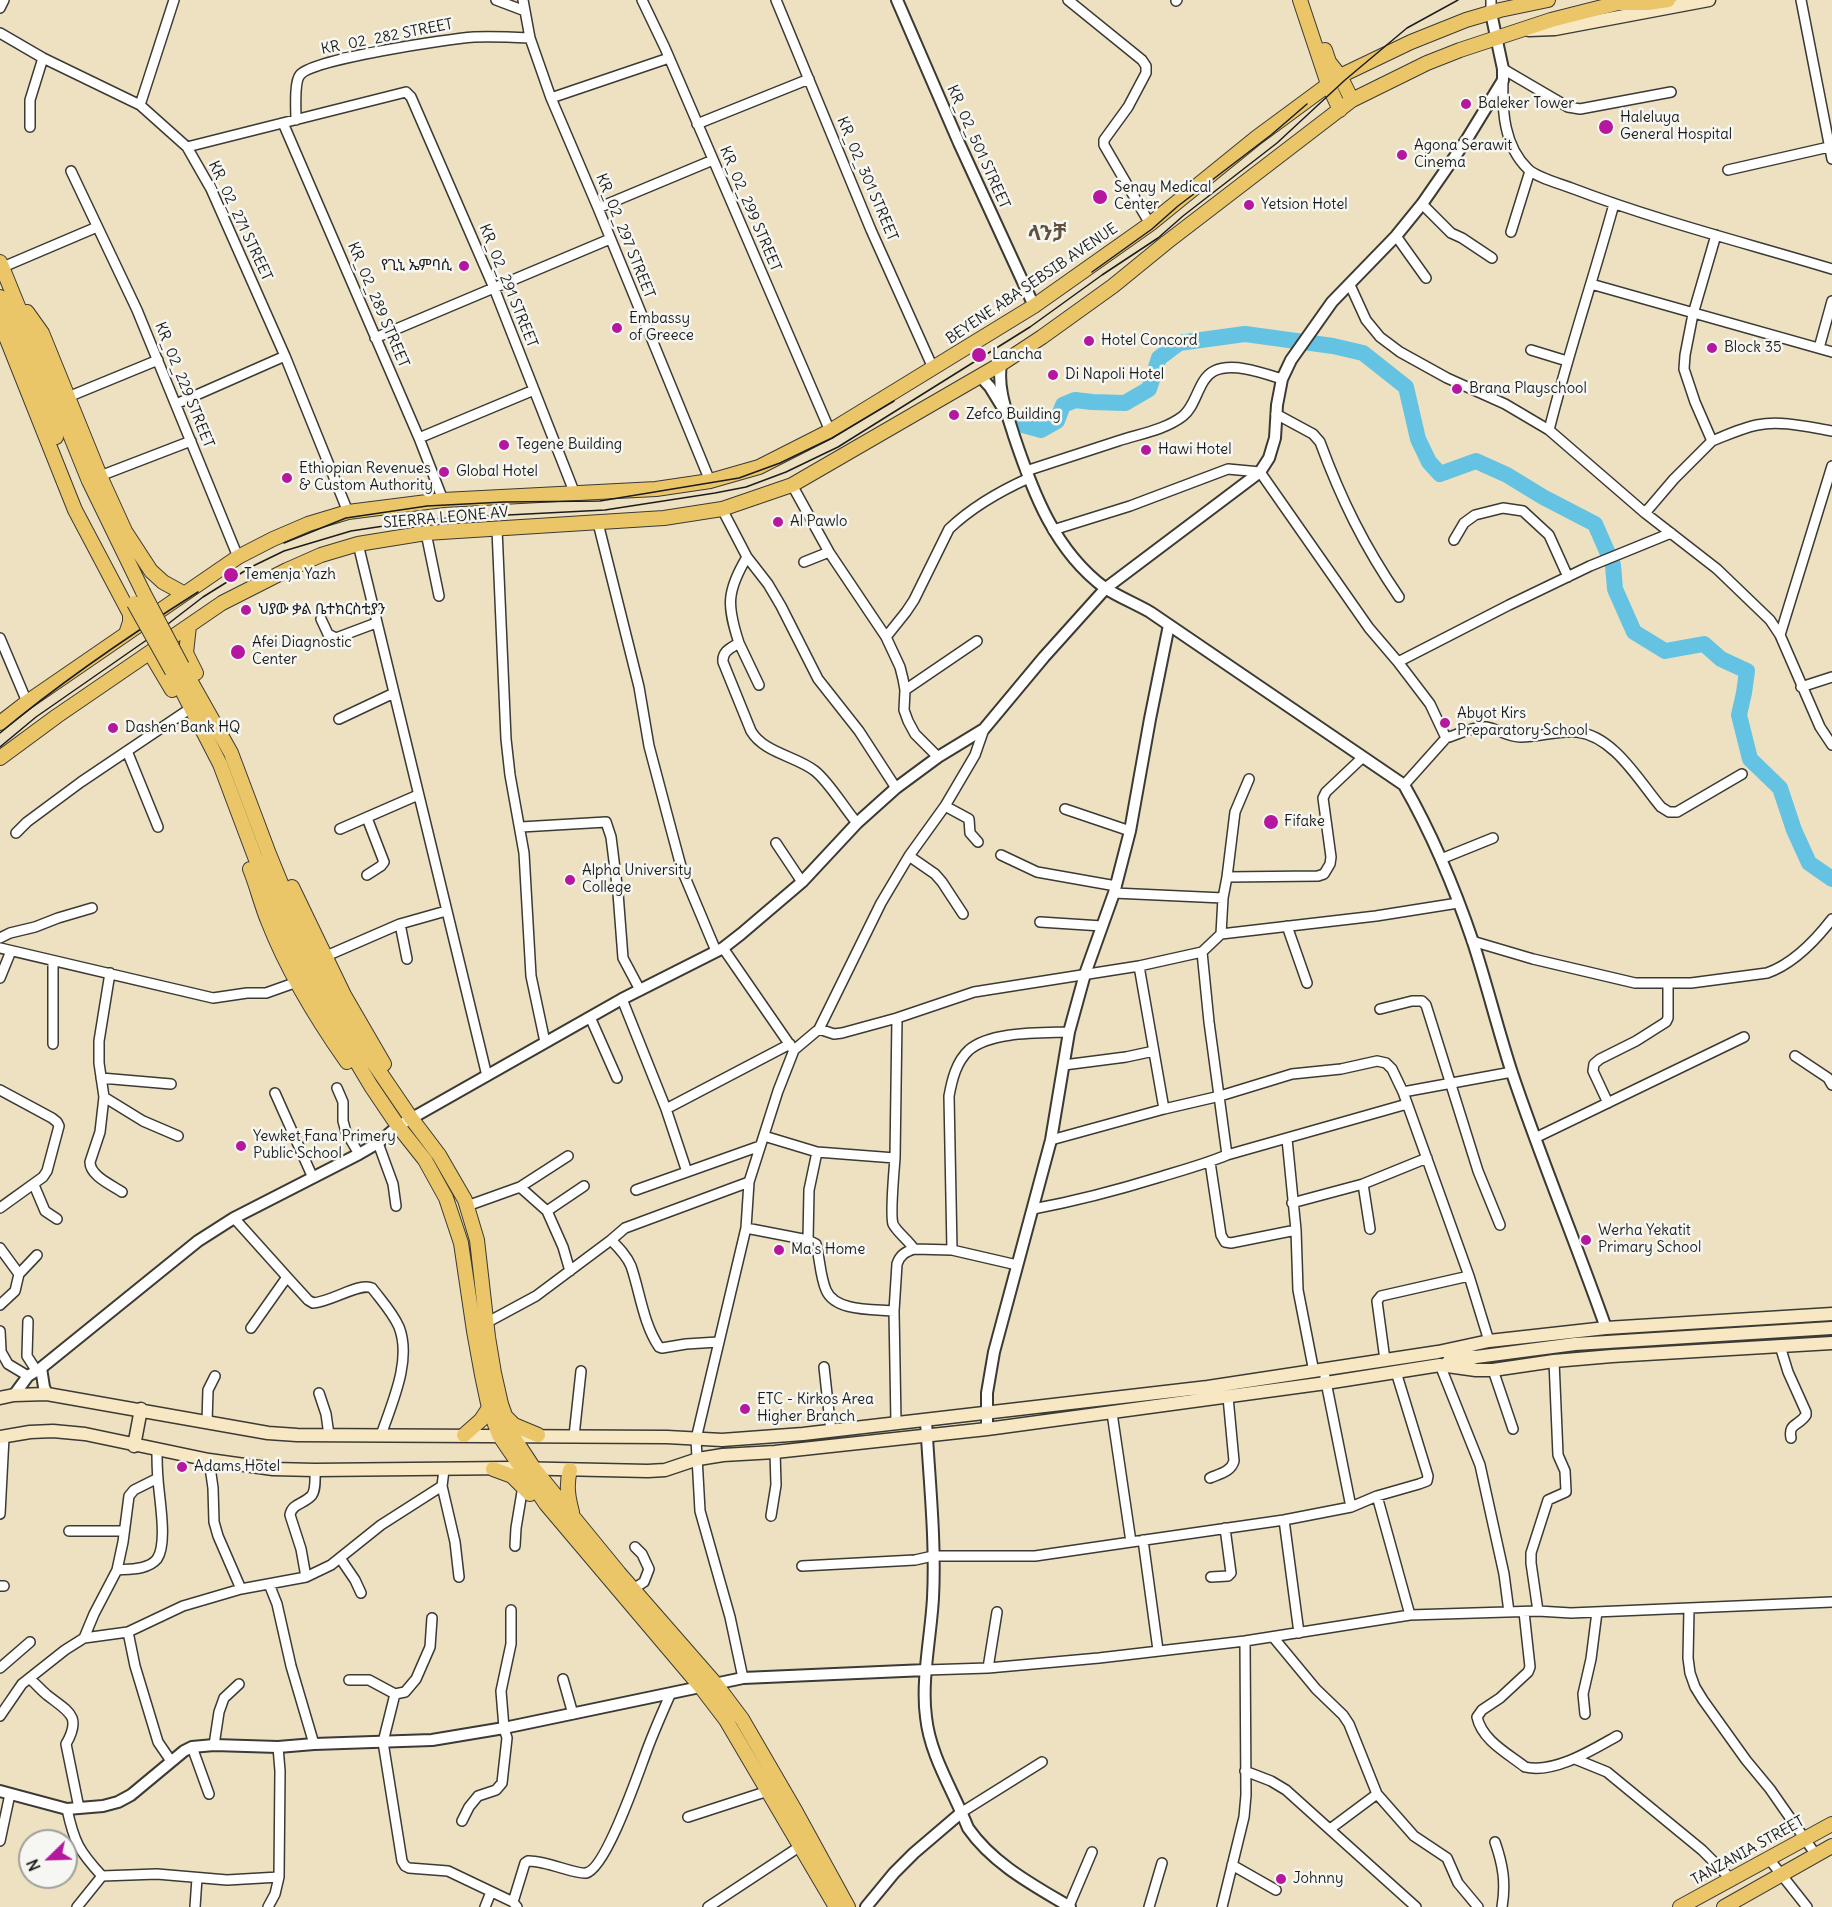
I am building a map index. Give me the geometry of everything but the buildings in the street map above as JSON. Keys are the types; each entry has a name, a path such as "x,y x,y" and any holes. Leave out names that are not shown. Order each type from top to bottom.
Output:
{"main road":[{"path":"1300,0 1334,80 1352,100"},
{"path":"1310,0 1334,80 1340,110"},
{"name":"BEYENE ABA SEBSIB AVENUE","path":"839,460 1042,338 1113,286 1167,242 1287,132 1334,80 1411,42 1497,6 1548,0"},
{"path":"1615,3 1630,0"},
{"path":"1615,3 1648,3 1668,0"},
{"path":"1516,31 1555,29 1708,0"},
{"name":"BEYENE ABA SEBSIB AVENUE","path":"830,431 1034,306 1150,224 1287,132 1340,110 1352,100 1427,63 1516,31 1615,3"},
{"path":"1,265 89,481 143,592 220,764 255,858 301,969 370,1086 425,1160 446,1198 458,1228 489,1408 528,1469 726,1720 836,1907"},
{"path":"0,299 90,522 134,603 231,753 314,964 362,1046 439,1155 467,1206 477,1240 486,1323 506,1435"},
{"path":"18,305 27,311 42,333 120,521 151,571 163,582 183,593"},
{"path":"0,312 6,337 75,510 130,614 126,634"},
{"name":"SIERRA LEONE AV","path":"0,723 183,593 238,557 308,524 348,512 442,500 656,489 710,481 759,467 830,431"},
{"name":"SIERRA LEONE AV","path":"0,758 57,716 222,603 321,555 358,544 426,533 664,518 722,509 792,486 839,460"},
{"path":"189,626 186,653 238,749 279,859 324,957 386,1067 389,1083"},
{"path":"150,653 206,750 267,920 297,982 334,1044 356,1074 370,1086"},
{"path":"2,1437 53,1431 85,1434 209,1460 273,1469 665,1470 698,1459 987,1429 1326,1383 1396,1372 1489,1341 1606,1328 1832,1314"},
{"path":"0,1398 14,1395 47,1394 268,1433 667,1437 722,1440 831,1431 1117,1399 1385,1360 1476,1357 1575,1344 1832,1328"},
{"path":"1439,1359 1476,1370 1494,1370 1554,1361 1832,1343"},
{"path":"464,1435 481,1420 489,1408"},
{"path":"134,1446 141,1409"},
{"path":"503,1414 514,1425 538,1436"},
{"path":"494,1469 512,1476 524,1486 549,1516 569,1521 633,1589 715,1683 742,1719 848,1907"},
{"path":"569,1521 567,1482 570,1470"},
{"name":"TANZANIA STREET","path":"1680,1907 1832,1824"},
{"path":"1724,1907 1832,1846"}],"street":[{"path":"0,8 4,0"},
{"path":"140,105 174,0"},
{"path":"496,0 525,11"},
{"name":"KR_02_297 STREET","path":"523,0 530,38 551,98 710,481"},
{"name":"KR_02_299 STREET","path":"642,0 830,431"},
{"name":"KR_02_301 STREET","path":"776,0 871,230 933,368"},
{"name":"KR_02_501 STREET","path":"897,0 959,143 1034,306"},
{"path":"1068,0 1142,60 1146,66 1146,73 1133,98 1104,140 1104,145 1150,224"},
{"path":"1801,0 1832,159"},
{"path":"1497,6 1496,38 1503,74 1505,126 1519,159 1530,171 1614,204 1832,269"},
{"name":"KR_02_271 STREET","path":"0,33 43,58 140,105 187,147 211,189 285,356 348,512"},
{"name":"KR_02_282 STREET","path":"296,120 297,80 306,70 342,59 441,40 478,37 530,38"},
{"path":"30,127 30,100 43,58"},
{"path":"551,98 669,58"},
{"path":"1503,74 1568,107 1580,109 1671,92"},
{"path":"14,1395 35,1372 198,1241 234,1218 359,1154 411,1118 622,999 719,949 763,916 802,882 857,823 896,788 938,757 984,729 1106,588 1260,472 1269,458 1275,438 1276,414 1282,379 1291,360 1332,302 1396,236 1422,204 1467,140 1503,74"},
{"path":"697,124 810,79"},
{"name":"KR_02_291 STREET","path":"296,120 406,92 411,97 494,288 575,494"},
{"path":"187,147 296,120"},
{"name":"KR_02_289 STREET","path":"283,123 419,438 442,500"},
{"path":"1728,171 1829,147"},
{"path":"598,208 713,160"},
{"name":"KR_02_229 STREET","path":"71,171 137,309 238,557"},
{"path":"1511,232 1530,171"},
{"path":"1422,204 1450,233 1462,238 1492,258"},
{"path":"1549,430 1614,204"},
{"path":"1,265 97,227"},
{"path":"1712,441 1684,369 1693,314 1716,235"},
{"path":"1396,236 1426,278"},
{"path":"375,338 610,239"},
{"path":"1591,284 1832,352"},
{"path":"1350,285 1366,320 1380,337 1400,352 1447,378 1505,404 1549,430 1645,513 1717,569 1770,620 1780,635 1801,687 1820,727 1832,745"},
{"path":"1819,348 1832,301"},
{"path":"1530,350 1567,361"},
{"path":"176,404 285,356"},
{"path":"68,397 158,360"},
{"path":"1001,364 1000,384 1008,418 1027,474 1053,531 1083,568 1106,588 1150,612 1404,785 1441,859 1473,941 1512,1072 1606,1328"},
{"path":"886,637 914,600 949,529 1027,474 1158,429 1183,416 1205,379 1214,371 1227,368 1245,369 1282,379"},
{"path":"980,376 997,397 1008,418"},
{"path":"419,438 534,390"},
{"path":"1276,414 1313,434 1320,441 1349,514 1368,550 1399,597"},
{"path":"1645,513 1674,479 1712,441 1759,424 1782,423 1832,431"},
{"path":"100,476 190,441"},
{"path":"1780,635 1832,466"},
{"path":"1053,531 1130,506 1228,469 1260,472 1369,628 1430,704 1446,738"},
{"path":"792,486 829,552 886,637 900,667 905,690 904,710 908,721 915,734 938,757"},
{"path":"1454,540 1464,523 1475,515 1503,508 1523,511 1549,535 1568,576"},
{"path":"722,509 747,557 768,584 818,679 859,731 896,788"},
{"path":"598,523 639,687 649,746 677,849 696,906 719,949 792,1047"},
{"path":"497,529 506,739 524,853 531,976 545,1042"},
{"path":"426,533 439,596"},
{"path":"1398,662 1568,576 1671,533"},
{"path":"358,544 487,1076"},
{"path":"804,562 829,552"},
{"path":"747,557 733,583 730,594 732,620 739,643 759,685"},
{"path":"321,619 328,634 336,638 376,623"},
{"path":"987,1429 987,1393 994,1352 1051,1140 1069,1032 1085,974 1115,889 1130,831 1169,625"},
{"path":"0,638 27,702"},
{"path":"905,690 977,641"},
{"path":"739,643 724,652 723,662 755,739 817,772 857,823"},
{"path":"1801,687 1832,677"},
{"path":"339,719 394,693"},
{"path":"16,833 36,815 185,712"},
{"path":"1404,785 1446,738 1482,728 1520,737 1576,732 1597,738 1626,763 1661,807 1669,812 1677,812 1742,774"},
{"path":"666,1109 792,1047 819,1029 881,903 909,856 945,806 975,755 984,729"},
{"path":"127,751 158,827"},
{"path":"1227,877 1324,874 1331,857 1323,798 1326,792 1363,757"},
{"path":"1221,934 1223,898 1235,812 1249,779"},
{"path":"340,829 418,795"},
{"path":"945,806 969,819 970,833 978,842"},
{"path":"1065,809 1130,831"},
{"path":"367,818 384,862 367,875"},
{"path":"521,827 606,822 611,837 623,958 640,990"},
{"path":"1441,859 1493,838"},
{"path":"776,843 802,882"},
{"path":"1001,855 1037,872 1115,889 1223,898"},
{"path":"909,856 935,874 963,914"},
{"path":"819,1029 834,1034 842,1033 897,1018 974,992 1139,966 1202,952 1221,934 1376,916 1458,903"},
{"path":"0,938 92,908"},
{"path":"324,957 400,924 446,911"},
{"path":"1473,941 1533,959 1635,983 1668,984 1730,979 1778,969 1798,955 1832,919"},
{"path":"1040,922 1102,927"},
{"path":"400,924 407,959"},
{"path":"1287,926 1307,983"},
{"path":"0,948 213,998 266,993 297,982"},
{"path":"0,978 10,951"},
{"path":"1202,952 1227,1155"},
{"path":"53,961 53,1044"},
{"path":"1139,966 1164,1108"},
{"path":"110,973 99,1041 104,1097 100,1132 90,1167 93,1173 122,1192"},
{"path":"1608,1103 1593,1071 1594,1064 1666,1022 1668,984"},
{"path":"622,999 666,1109 687,1172"},
{"path":"1380,1009 1412,1001 1422,1001 1426,1005 1478,1171 1500,1224"},
{"path":"590,1017 617,1078"},
{"path":"897,1018 892,1221 914,1249"},
{"path":"952,1250 949,1096 952,1080 960,1062 969,1050 982,1042 1008,1035 1069,1032"},
{"path":"1535,1138 1744,1037"},
{"path":"743,1678 730,1617 700,1510 696,1439 746,1228 749,1182 792,1047"},
{"path":"1064,1065 1154,1051"},
{"path":"1795,1056 1828,1078 1832,1085"},
{"path":"1051,1140 1164,1108 1220,1096 1292,1074 1341,1069 1377,1061 1386,1063 1392,1069 1403,1092 1470,1276 1489,1341"},
{"path":"1403,1092 1512,1072"},
{"path":"101,1078 171,1084"},
{"path":"337,1088 343,1102 343,1121 346,1132 359,1154"},
{"path":"0,1090 52,1118 59,1126 47,1171 43,1177 0,1208"},
{"path":"275,1093 313,1178"},
{"path":"104,1097 143,1121 178,1136"},
{"path":"1033,1209 1075,1201 1407,1104"},
{"path":"764,1136 817,1152 895,1158"},
{"path":"1287,1139 1296,1230 1298,1290 1319,1371 1326,1383 1351,1507"},
{"path":"378,1143 393,1184 396,1206"},
{"path":"636,1190 760,1146"},
{"path":"808,1240 809,1190 817,1152"},
{"path":"467,1206 520,1187 568,1156"},
{"path":"1292,1203 1363,1184 1427,1158"},
{"path":"1210,1162 1221,1235 1225,1242 1231,1243 1296,1230"},
{"path":"486,1323 537,1296 625,1228 749,1182"},
{"path":"1363,1184 1370,1229"},
{"path":"34,1185 45,1212 57,1219"},
{"path":"547,1211 584,1186"},
{"path":"520,1187 547,1211 563,1247 570,1271"},
{"path":"234,1218 313,1303 333,1299 360,1287 368,1286 372,1288 398,1325 403,1340 400,1380 381,1435"},
{"path":"746,1228 808,1240 816,1244 826,1292 831,1298 852,1308 894,1311"},
{"path":"611,1240 631,1266 639,1301 659,1347 718,1342"},
{"path":"0,1248 19,1274"},
{"path":"896,1422 894,1311 899,1258 905,1252 914,1249 952,1250 1017,1265"},
{"path":"0,1305 15,1291 19,1274 37,1255"},
{"path":"1385,1360 1377,1301 1381,1296 1470,1276"},
{"path":"251,1328 287,1277"},
{"path":"28,1321 27,1356 47,1394"},
{"path":"0,1331 0,1350 8,1364 35,1372"},
{"path":"1780,1346 1788,1372 1806,1412 1803,1419 1791,1428 1791,1438"},
{"path":"1439,1359 1480,1465 1504,1574 1509,1612"},
{"path":"1538,1611 1531,1563 1532,1553 1548,1500 1566,1492 1564,1471 1558,1455 1554,1361"},
{"path":"824,1367 831,1431"},
{"path":"1494,1370 1513,1429"},
{"path":"574,1436 581,1371"},
{"path":"802,1566 915,1560 933,1556 1035,1556 1284,1520 1351,1507 1427,1480 1428,1476 1396,1372"},
{"path":"207,1422 208,1390 215,1376"},
{"path":"319,1393 326,1414 329,1435"},
{"path":"1210,1478 1228,1470 1234,1461 1228,1397"},
{"path":"1112,1413 1131,1542"},
{"path":"926,1420 933,1556 930,1647 926,1670 925,1715 929,1735 968,1828 976,1839 1011,1871 1070,1907 1092,1852"},
{"path":"0,1514 2,1437"},
{"path":"117,1570 143,1568 157,1559 160,1551 163,1529 157,1450"},
{"path":"771,1516 776,1485 775,1452"},
{"path":"209,1460 214,1521 218,1536 241,1589"},
{"path":"306,1577 290,1515 296,1505 311,1496 314,1489 315,1470"},
{"path":"444,1470 442,1486 455,1542 459,1577"},
{"path":"84,1638 117,1570 129,1496 134,1490 158,1478"},
{"path":"0,1716 22,1684 84,1638 128,1632 183,1606 241,1589 306,1577 322,1571 381,1525 442,1486"},
{"path":"515,1546 524,1486"},
{"path":"1377,1496 1410,1615"},
{"path":"1284,1520 1299,1633"},
{"path":"1211,1577 1228,1576 1231,1573 1225,1528"},
{"path":"69,1531 124,1531"},
{"path":"1143,1540 1158,1650"},
{"path":"633,1589 644,1582 649,1569 642,1554 634,1547"},
{"path":"340,1558 356,1580 361,1593"},
{"path":"269,1584 277,1604 291,1666 314,1744"},
{"path":"0,1841 5,1792 67,1809 103,1806 131,1795 183,1751 192,1747 432,1740 670,1695 700,1686 743,1678 988,1668 1099,1658 1245,1641 1410,1615 1538,1611 1571,1613 1832,1602"},
{"path":"1689,1609 1688,1658 1695,1687 1702,1700 1770,1789 1816,1855"},
{"path":"462,1821 469,1807 478,1797 496,1790 502,1783 507,1738 501,1691 511,1644 511,1610"},
{"path":"988,1668 997,1612"},
{"path":"1524,1612 1530,1667 1525,1677 1482,1710 1477,1717 1487,1737 1525,1767 1538,1768 1575,1759 1617,1736"},
{"path":"1585,1714 1583,1694 1591,1659 1597,1612"},
{"path":"349,1680 369,1680 395,1694 405,1692 416,1679 430,1647 432,1618"},
{"path":"128,1632 135,1666 155,1734 161,1749 171,1761"},
{"path":"1273,1637 1316,1689 1343,1715 1349,1724 1377,1794 1414,1836 1447,1858 1458,1883 1478,1907"},
{"path":"1223,1907 1244,1817 1245,1641"},
{"path":"0,1668 30,1642"},
{"path":"30,1678 72,1716 73,1731 66,1744 79,1808"},
{"path":"563,1678 573,1714"},
{"path":"214,1745 219,1712 224,1698 239,1684"},
{"path":"395,1694 383,1742 402,1861 410,1868 448,1871 515,1904 525,1863 528,1861 555,1865 582,1874 594,1869 604,1854 629,1802 647,1749 670,1695"},
{"path":"268,1907 275,1894 279,1877 280,1771 278,1746"},
{"path":"192,1747 209,1794"},
{"path":"1575,1759 1606,1772 1702,1850 1731,1880"},
{"path":"866,1907 914,1853 962,1812 1042,1762"},
{"path":"1245,1771 1271,1781 1286,1790 1416,1907"},
{"path":"688,1817 768,1791"},
{"path":"1330,1829 1377,1794"},
{"path":"67,1809 76,1845 102,1876 157,1875 227,1880 279,1877"},
{"path":"1495,1842 1505,1879 1502,1907"},
{"path":"708,1907 799,1847"},
{"path":"1769,1858 1807,1907"},
{"path":"1149,1907 1162,1863"},
{"path":"1232,1866 1276,1890"},
{"path":"77,1907 102,1876"},
{"path":"195,1907 197,1878"},
{"path":"485,1907 491,1892"}],"waterway":[{"path":"1023,425 1041,430 1057,421 1063,405 1075,400 1125,403 1149,389 1159,358 1179,343 1245,334 1333,346 1363,353 1406,387 1418,439 1429,462 1440,474 1476,461 1507,475 1595,524 1613,565 1615,589 1634,632 1665,651 1704,644 1721,659 1747,671 1739,715 1750,759 1780,788 1794,830 1809,863 1832,879"}],"tram line":[{"path":"0,747 36,717 151,637 203,597 251,567 284,551 351,531 430,519 605,510 715,493 746,487 786,472 838,447 1030,327 1158,238 1277,143 1345,80 1407,28 1458,0"},
{"path":"1092,272 1152,229 1307,104"},
{"path":"284,543 346,518 427,506 600,501 739,478 780,463 832,438 894,401"},
{"path":"0,733 97,659 198,592"}],"place":[{"name":"Baleker Tower","path":"1466,104"},
{"name":"Haleluya General Hospital","path":"1606,127"},
{"name":"Agona Serawit Cinema","path":"1402,155"},
{"name":"Senay Medical Center","path":"1100,197"},
{"name":"Yetsion Hotel","path":"1249,205"},
{"name":"የጊኒ ኤምባሲ","path":"464,266"},
{"name":"Embassy of Greece","path":"617,328"},
{"name":"Hotel Concord","path":"1089,341"},
{"name":"Block 35","path":"1712,348"},
{"name":"Lancha","path":"979,355"},
{"name":"Di Napoli Hotel","path":"1053,375"},
{"name":"Brana Playschool","path":"1457,389"},
{"name":"Zefco Building","path":"954,415"},
{"name":"Tegene Building","path":"504,445"},
{"name":"Hawi Hotel","path":"1146,450"},
{"name":"Global Hotel","path":"444,472"},
{"name":"Ethiopian Revenues & Custom Authority","path":"287,478"},
{"name":"Al Pawlo","path":"778,522"},
{"name":"Temenja Yazh","path":"231,575"},
{"name":"ህያው ቃል ቤተክርስቲያን","path":"246,610"},
{"name":"Afei Diagnostic Center","path":"238,652"},
{"name":"Abyot Kirs Preparatory School","path":"1445,723"},
{"name":"Dashen Bank HQ","path":"113,728"},
{"name":"Fifake","path":"1271,822"},
{"name":"Alpha University College","path":"570,880"},
{"name":"Yewket Fana Primery Public School","path":"241,1146"},
{"name":"Werha Yekatit Primary School","path":"1586,1240"},
{"name":"Ma's Home","path":"779,1250"},
{"name":"ETC - Kirkos Area Higher Branch","path":"745,1409"},
{"name":"Adams Hotel","path":"182,1467"},
{"name":"Johnny","path":"1281,1879"}],"district":[{"name":"ላንቻ","path":"1047,234"}]}
